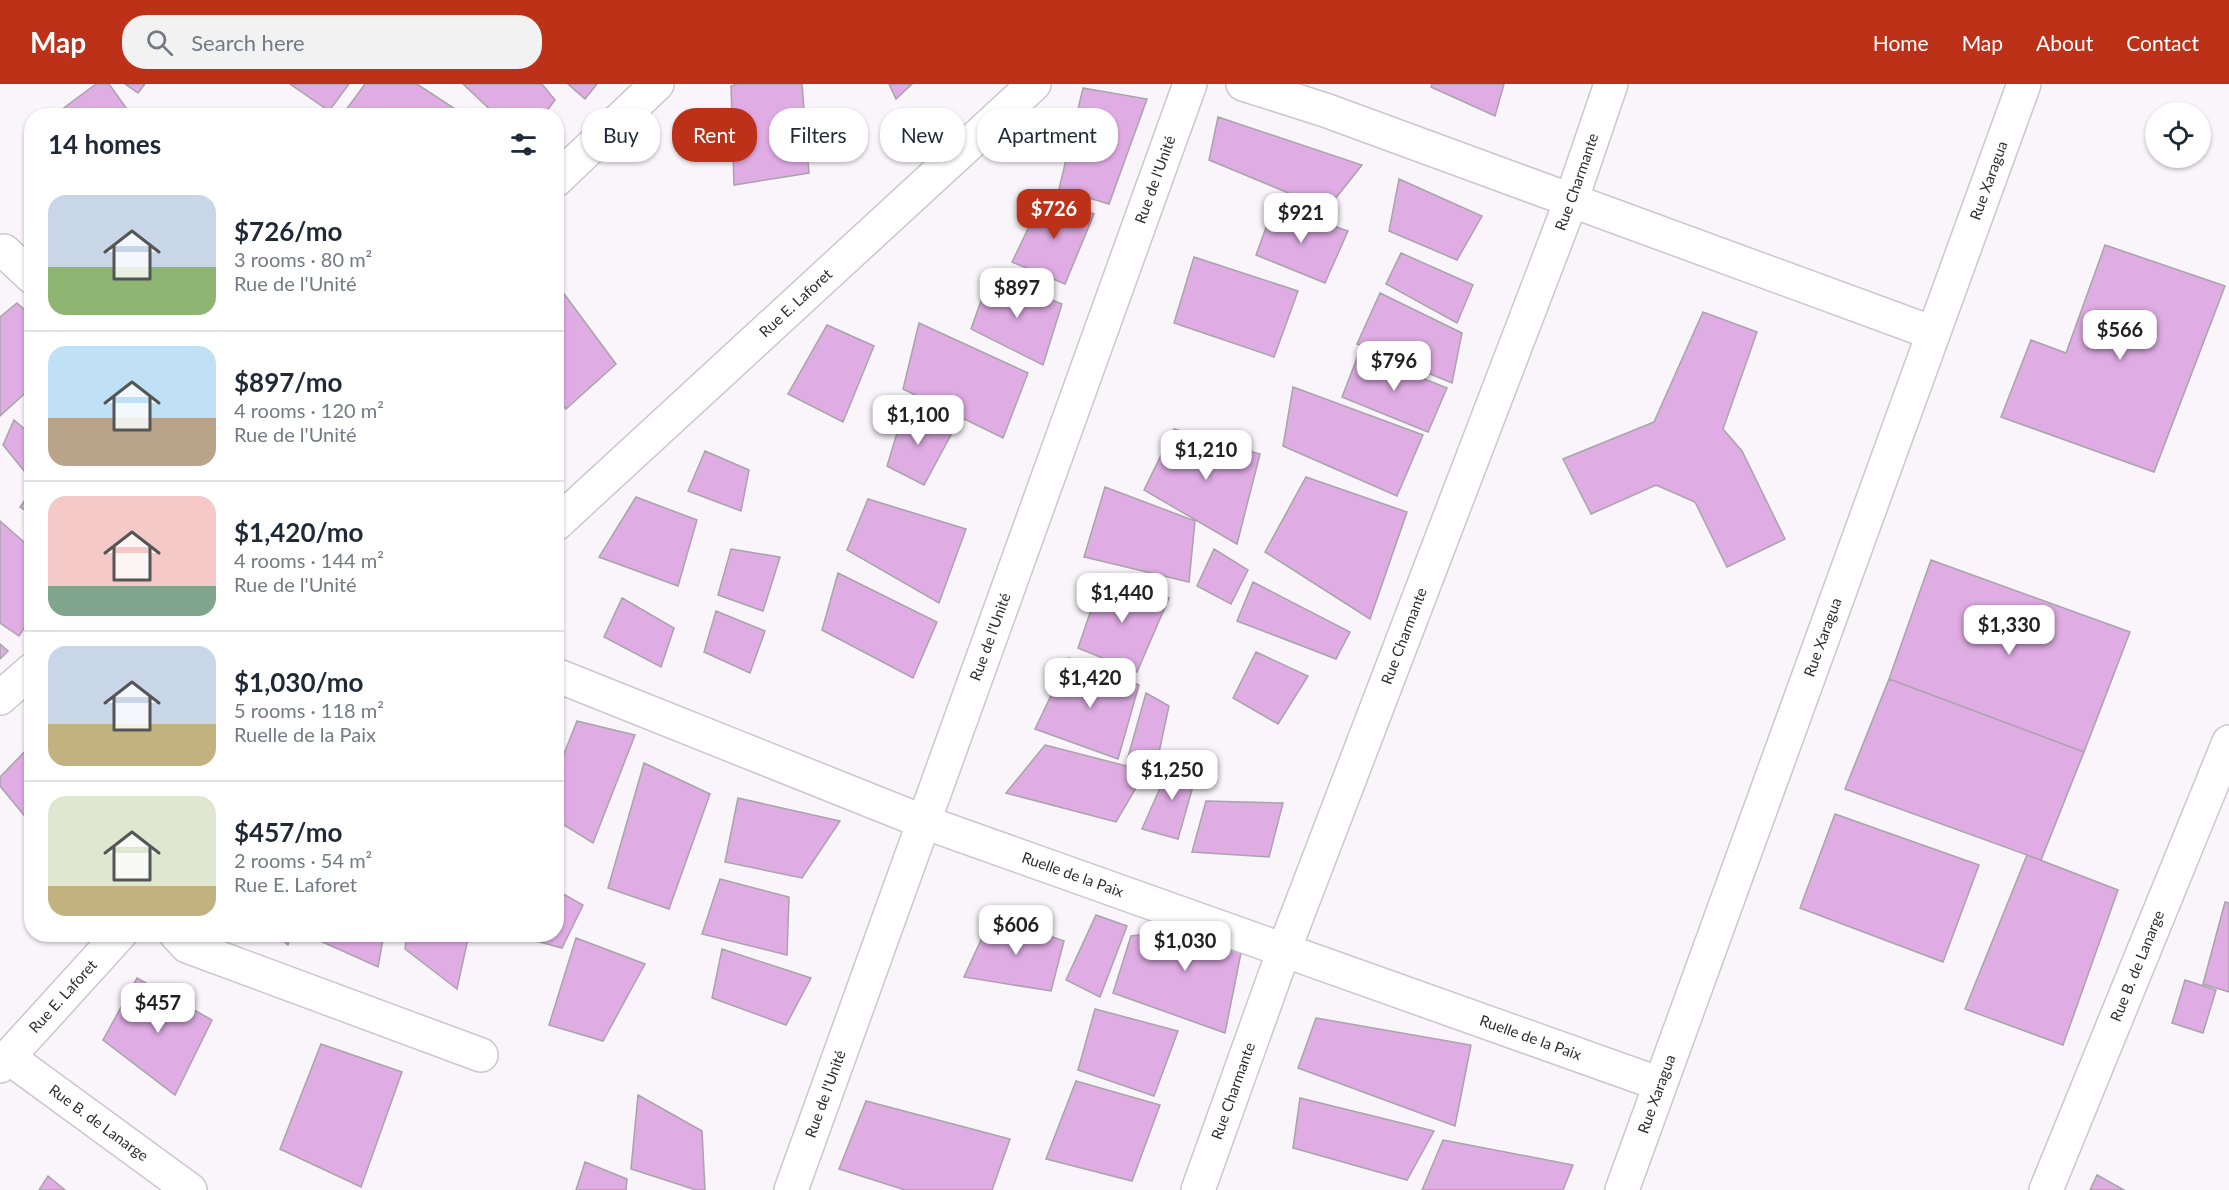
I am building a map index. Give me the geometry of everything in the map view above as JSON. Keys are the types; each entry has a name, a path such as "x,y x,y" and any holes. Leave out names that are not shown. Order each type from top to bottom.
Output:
{"street":[{"path":"564,172 657,84"},
{"name":"Rue E. Laforet","path":"564,517 1034,84"},
{"name":"Rue de l'Unité","path":"791,1190 1190,84"},
{"path":"1243,84 1325,110 1933,333"},
{"name":"Rue Charmante","path":"1198,1190 1284,950 1571,201 1611,84"},
{"name":"Rue Xaragua","path":"1622,1190 2024,84"},
{"path":"4,251 24,270"},
{"path":"0,698 24,677"},
{"name":"Ruelle de la Paix","path":"564,678 924,822 1660,1084"},
{"name":"Rue B. de Lanarge","path":"2046,1190 2229,742"},
{"name":"Rue E. Laforet","path":"4,1062 113,942"},
{"path":"183,942 187,946 481,1055"},
{"name":"Rue B. de Lanarge","path":"4,1062 190,1190"}],"building":[{"path":"96,84 109,84 126,108 64,108"},
{"path":"125,84 145,84 138,93"},
{"path":"290,84 349,84 331,108 325,108"},
{"path":"365,84 417,84 454,108 347,108"},
{"path":"463,84 542,84 555,100 549,108 488,108"},
{"path":"568,84 597,84 585,99"},
{"path":"737,84 802,84 804,108 769,108 769,162 808,162 809,173 734,185 733,162 757,162 757,108 732,108 731,86"},
{"path":"889,84 912,84 896,99"},
{"path":"1432,84 1504,84 1495,116 1431,87"},
{"path":"1083,88 1147,99 1109,204 1059,189 1065,162 1118,162 1118,108 1078,108"},
{"path":"1218,117 1362,165 1327,209 1209,160"},
{"path":"1399,179 1482,216 1457,260 1389,231"},
{"path":"1044,196 1094,214 1065,284 1012,262"},
{"path":"1274,206 1348,231 1325,283 1256,255"},
{"path":"2105,245 2225,286 2154,472 2001,417 2031,340 2066,353"},
{"path":"1401,253 1473,285 1457,323 1386,284"},
{"path":"1194,257 1298,291 1274,357 1174,323"},
{"path":"990,276 1062,304 1043,365 971,329"},
{"path":"1380,293 1462,333 1452,383 1357,344"},
{"path":"564,294 616,364 566,409 564,407"},
{"path":"17,303 24,309 24,394 0,416 0,317"},
{"path":"1703,312 1757,332 1723,429 1742,451 1785,539 1727,567 1695,502 1656,485 1591,514 1563,459 1654,422"},
{"path":"919,323 1028,373 1003,438 903,389"},
{"path":"827,325 874,346 843,422 788,394"},
{"path":"1359,353 1447,388 1428,432 1342,397"},
{"path":"1293,387 1423,435 1397,496 1283,446"},
{"path":"905,407 953,431 924,485 887,466"},
{"path":"14,420 24,428 24,471 3,445"},
{"path":"1174,429 1260,454 1237,544 1144,490"},
{"path":"705,451 749,470 741,511 688,491"},
{"path":"1306,477 1407,512 1370,619 1265,552"},
{"path":"1105,487 1195,521 1189,582 1084,557"},
{"path":"636,497 697,520 678,586 599,557"},
{"path":"868,499 966,529 939,603 847,550"},
{"path":"0,521 24,542 24,628 19,636 0,623"},
{"path":"731,549 780,557 763,611 718,595"},
{"path":"1214,549 1248,570 1231,604 1197,586"},
{"path":"1931,560 2130,632 2084,752 1889,679"},
{"path":"838,573 937,622 913,678 822,630"},
{"path":"1102,578 1169,598 1137,672 1078,648"},
{"path":"1253,582 1350,632 1336,659 1237,621"},
{"path":"622,598 674,628 661,667 604,637"},
{"path":"716,611 765,631 750,673 704,652"},
{"path":"0,644 8,651 0,659"},
{"path":"1256,652 1308,676 1278,724 1233,698"},
{"path":"1069,658 1139,685 1118,759 1035,729"},
{"path":"1889,679 2084,752 2041,860 1845,789"},
{"path":"1146,693 1169,706 1157,762 1128,757"},
{"path":"577,721 635,735 593,843 564,825 564,754"},
{"path":"1045,745 1146,771 1116,822 1006,793"},
{"path":"24,752 24,815 0,786 0,777"},
{"path":"1174,756 1197,772 1178,839 1142,829"},
{"path":"644,763 710,794 669,909 608,888"},
{"path":"738,798 840,821 802,878 725,862"},
{"path":"1206,801 1283,803 1269,857 1192,852"},
{"path":"1835,814 1979,865 1943,962 1800,908"},
{"path":"2027,855 2118,890 2063,1045 1965,1009"},
{"path":"720,879 789,897 787,955 702,934"},
{"path":"564,894 583,905 562,948 540,942 564,942"},
{"path":"2225,902 2229,903 2229,992 2203,984"},
{"path":"1096,915 1127,926 1100,997 1066,980"},
{"path":"992,916 1064,941 1051,991 964,977"},
{"path":"1247,923 1225,1033 1113,993 1131,936"},
{"path":"576,938 645,964 603,1041 549,1025"},
{"path":"323,942 383,942 378,967"},
{"path":"406,942 467,942 457,989 405,949"},
{"path":"722,949 811,978 786,1025 712,998"},
{"path":"137,978 212,1020 175,1095 103,1040"},
{"path":"2185,980 2216,990 2203,1033 2172,1023"},
{"path":"1095,1009 1178,1031 1154,1096 1078,1070"},
{"path":"1316,1018 1471,1045 1455,1126 1298,1068"},
{"path":"321,1044 402,1072 361,1187 280,1149"},
{"path":"1076,1081 1160,1105 1132,1181 1046,1159"},
{"path":"638,1095 702,1131 705,1190 696,1190 631,1169"},
{"path":"1300,1098 1434,1131 1407,1180 1293,1148"},
{"path":"866,1101 1010,1139 992,1190 905,1190 839,1169"},
{"path":"1443,1140 1573,1165 1563,1190 1422,1190"},
{"path":"585,1162 627,1179 626,1190 576,1190"},
{"path":"2097,1175 2124,1190 2090,1190"},
{"path":"48,1176 65,1190 39,1190"}]}
